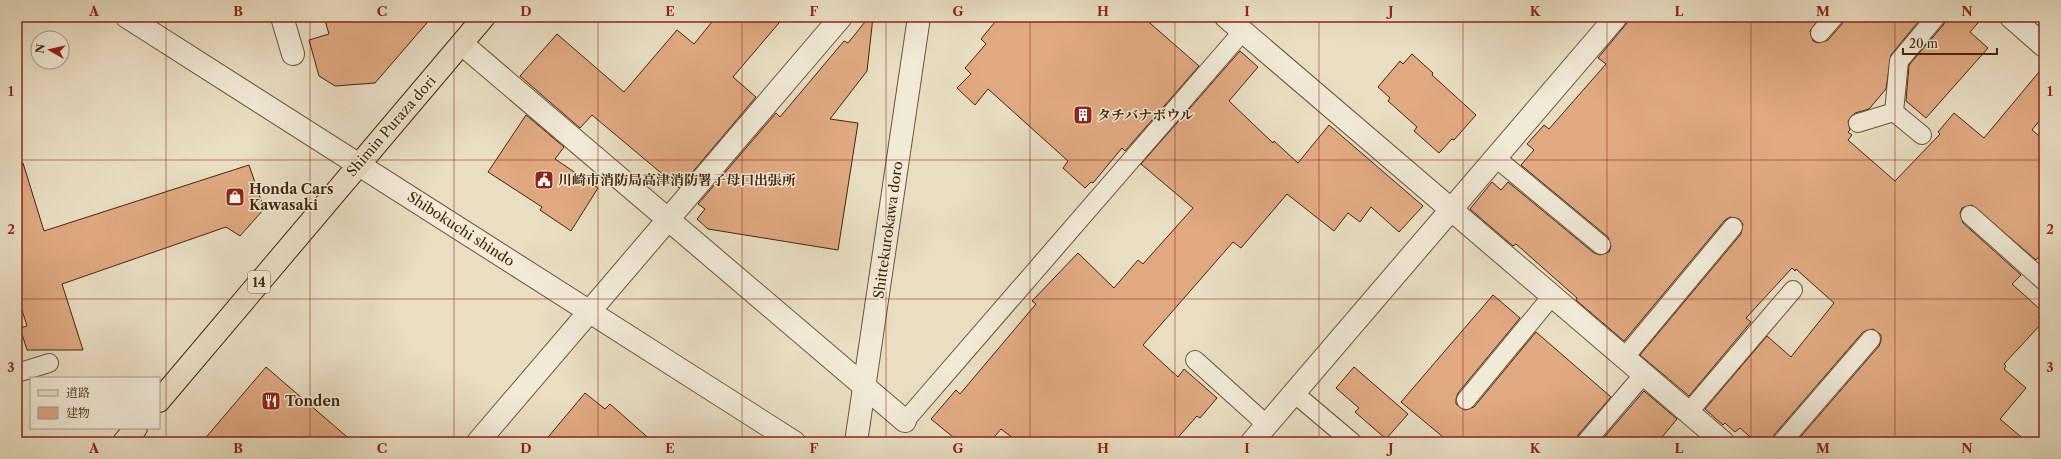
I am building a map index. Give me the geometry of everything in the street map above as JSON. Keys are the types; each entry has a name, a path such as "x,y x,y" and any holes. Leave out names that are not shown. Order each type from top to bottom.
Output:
{"main road":[{"name":"Shimin Puraza dori","path":"160,400 484,17"},
{"path":"124,442 135,429"}],"street":[{"name":"Shibokuchi shindo","path":"127,17 794,442"},
{"path":"282,17 293,54"},
{"path":"478,442 589,310 841,17"},
{"name":"Shittekurokawa doro","path":"856,442 919,17"},
{"path":"1226,17 1688,413 1710,438"},
{"path":"1259,437 1294,393 1616,17"},
{"path":"2011,17 2044,46"},
{"path":"462,44 905,421"}],"lane":[{"path":"1820,33 1834,17"},
{"path":"1894,112 1899,61 1936,17"},
{"path":"905,421 1243,31"},
{"path":"1858,123 1894,112"},
{"path":"1894,112 1922,135"},
{"path":"1496,158 1601,245"},
{"path":"1970,215 2044,281"},
{"path":"1624,358 1733,227"},
{"path":"1688,413 1793,290"},
{"path":"1466,400 1552,296"},
{"path":"1782,442 1871,340"},
{"path":"1195,360 1259,437"},
{"path":"17,373 49,364"},
{"path":"1586,442 1643,375"},
{"path":"1294,393 1352,442"}],"building":[{"path":"324,17 432,17 375,83 335,86 319,76 309,40 329,34"},
{"path":"716,17 784,17 733,77 756,97 679,188 592,115 580,128 520,76 557,34 624,92 677,30 694,44"},
{"path":"869,17 873,17 867,71 830,119 858,123 838,250 708,229 697,219 705,209 698,204 776,113 780,117 844,41 848,43"},
{"name":"タチバナボウル","path":"999,17 1143,17 1199,66 1125,151 1122,148 1093,183 1091,182 1085,188 1063,168 1068,161 988,89 975,105 957,88 971,74 965,68 986,44 981,39"},
{"path":"1632,17 1820,17 1810,31 1813,41 1818,43 1828,40 1842,24 1844,17 1922,17 1891,55 1886,89 1869,109 1855,113 1848,121 1850,130 1848,132 1852,135 1848,140 1895,181 1940,134 1938,132 1954,113 1984,138 2044,66 2044,115 2032,130 2044,140 2044,251 2036,260 1972,205 1962,208 1960,213 1963,223 2021,275 2012,284 2043,312 2038,318 2043,322 2004,364 2006,366 2004,369 2026,388 2000,419 2027,442 1796,442 1879,346 1881,335 1873,329 1863,332 1774,435 1772,442 1756,442 1740,428 1735,432 1725,423 1723,425 1705,409 1767,336 1791,357 1834,303 1796,269 1795,271 1792,268 1746,318 1751,322 1689,396 1640,355 1741,234 1743,224 1739,219 1730,217 1725,220 1624,341 1576,300 1577,298 1516,244 1513,246 1470,209 1492,182 1501,190 1508,182 1594,253 1600,255 1609,252 1611,246 1608,237 1521,165 1534,150 1527,144 1544,125 1549,129 1606,64 1598,58"},
{"path":"1946,17 1983,17 1970,32 1988,48 1926,118 1906,101 1909,65 1944,24"},
{"path":"1240,51 1258,67 1229,101 1273,143 1274,141 1298,163 1329,125 1423,206 1399,232 1371,207 1360,222 1348,213 1334,231 1287,194 1241,248 1233,242 1143,345 1178,377 1184,369 1217,398 1200,418 1197,416 1174,442 1018,442 1001,429 990,442 959,442 931,419 956,390 960,394 1036,304 1032,301 1078,253 1114,288 1138,260 1143,264 1193,208 1141,164"},
{"path":"1412,54 1433,73 1432,75 1476,115 1454,140 1452,139 1439,153 1414,131 1417,127 1388,101 1390,98 1378,87 1400,61 1403,64"},
{"name":"川崎市消防局高津消防署子母口出張所","path":"526,115 564,147 555,159 598,188 571,231 540,210 542,207 488,172"},
{"path":"17,163 23,163 44,231 249,165 264,209 240,236 226,227 62,284 83,350 27,350 20,328 27,326 17,294"},
{"path":"1493,295 1520,318 1458,393 1456,404 1465,410 1474,407 1536,332 1611,397 1578,435 1576,442 1449,442 1401,402"},
{"name":"Tonden","path":"266,367 353,442 202,442"},
{"path":"1354,367 1408,414 1386,439 1355,412 1359,408 1336,388"},
{"path":"1644,391 1677,419 1658,442 1600,442"},
{"path":"585,393 605,409 610,404 653,442 544,442"}],"place":[{"name":"タチバナボウル","path":"1083,115"},
{"name":"川崎市消防局高津消防署子母口出張所","path":"544,180"},
{"name":"Honda Cars Kawasaki","path":"235,197"},
{"name":"Tonden","path":"271,401"}]}
